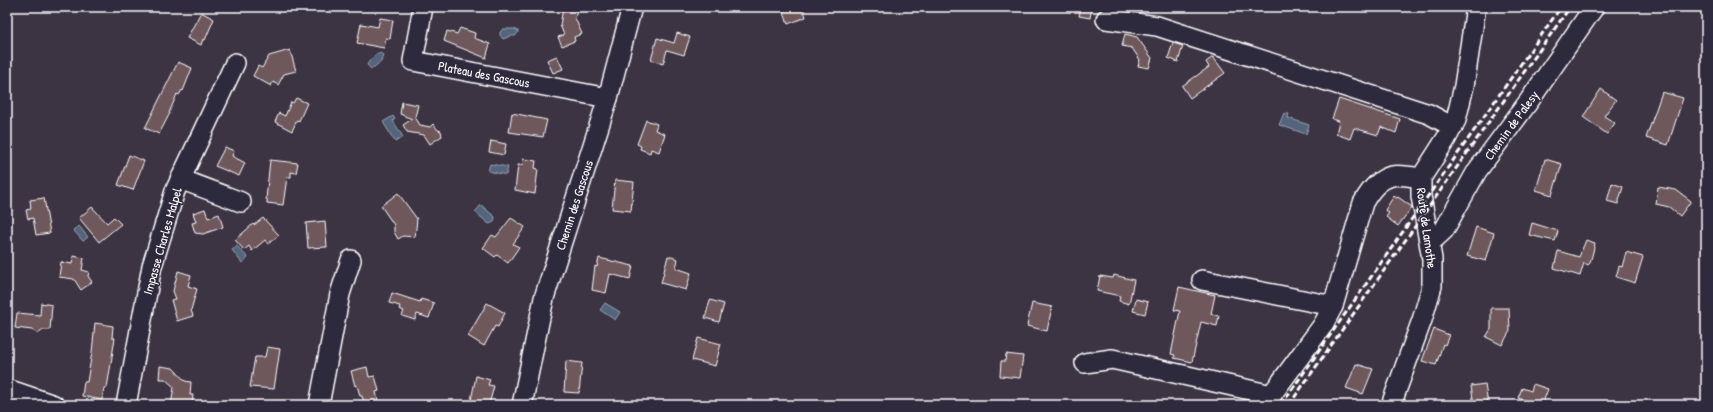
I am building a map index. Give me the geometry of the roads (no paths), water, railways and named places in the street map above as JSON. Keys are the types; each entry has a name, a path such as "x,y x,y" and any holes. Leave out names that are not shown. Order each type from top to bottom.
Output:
{"street":[{"name":"Plateau des Gascous","path":"423,7 413,61 608,98"},
{"name":"Chemin des Gascous","path":"522,405 544,298 608,98 632,7"},
{"name":"Route de Lamothe","path":"1391,405 1429,299 1433,273 1430,243 1421,196 1421,178 1453,127 1460,107 1476,7"},
{"name":"Chemin de Palesy","path":"1430,243 1444,230 1477,171 1529,102 1594,7"},
{"path":"1106,19 1157,26 1429,114 1453,127"},
{"name":"Impasse Charles Malpel","path":"126,405 152,266 175,191 235,63"},
{"path":"1085,363 1112,359 1268,400 1323,325 1333,306 1363,202 1379,183 1392,176 1421,178"},
{"path":"180,179 241,202"},
{"path":"319,405 340,294 351,260"},
{"path":"1202,280 1333,306"},
{"path":"7,389 54,405"}],"water":[{"path":"503,29 515,29 518,33 515,36 503,39 500,32"},
{"path":"380,53 383,55 381,62 371,69 367,65 368,63 374,56"},
{"path":"1284,113 1289,114 1288,118 1309,125 1306,134 1279,125"},
{"path":"393,116 395,119 393,121 403,137 395,142 383,122"},
{"path":"490,164 508,167 506,175 488,171"},
{"path":"481,205 495,217 494,222 489,224 475,212"},
{"path":"79,226 88,237 83,241 73,230"},
{"path":"237,246 248,258 242,263 232,250"},
{"path":"605,303 620,312 615,320 600,310"}],"railway":[{"path":"1281,405 1561,7"},
{"path":"1289,405 1570,7"}]}
